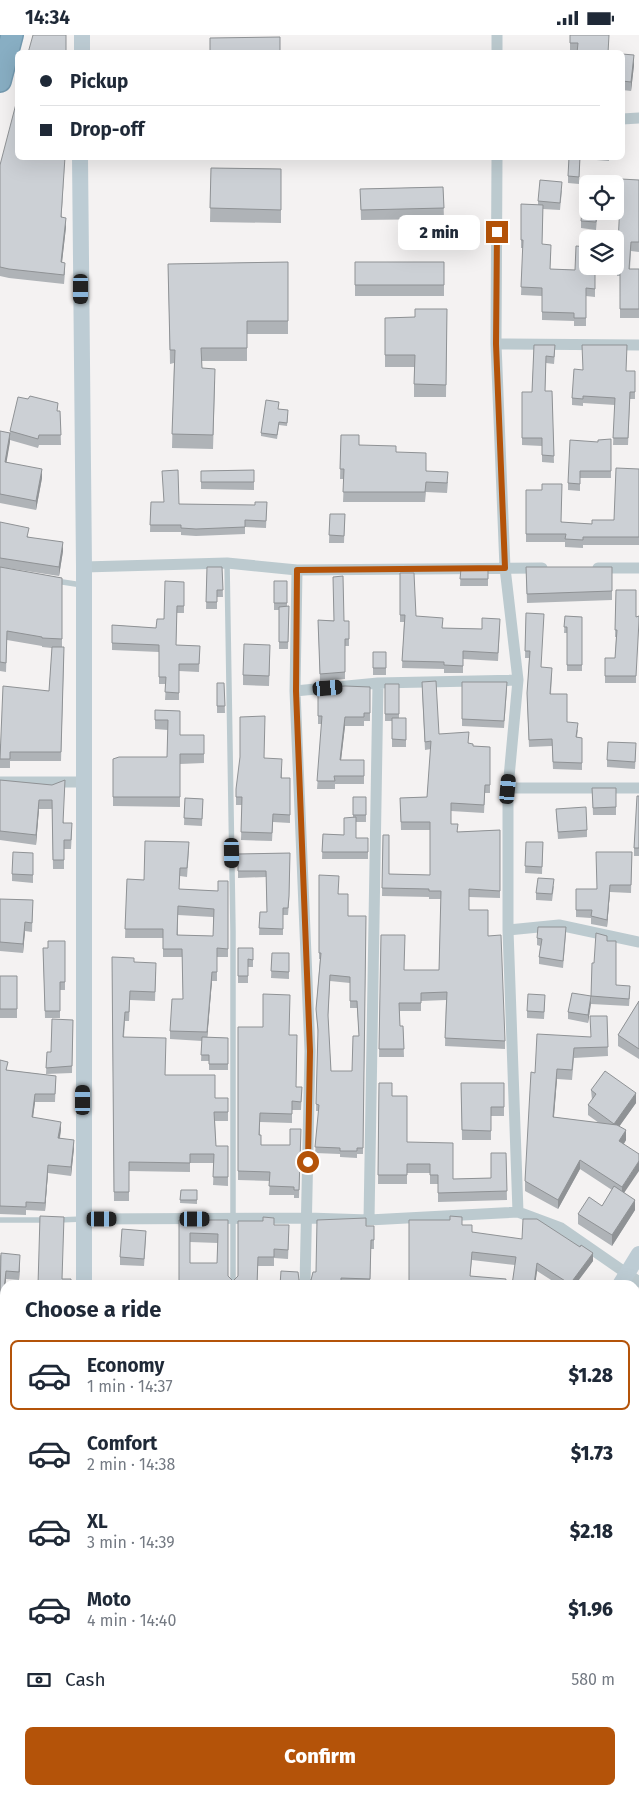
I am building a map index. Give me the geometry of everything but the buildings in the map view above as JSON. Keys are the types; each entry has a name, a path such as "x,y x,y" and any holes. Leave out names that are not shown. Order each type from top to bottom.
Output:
{"highway":[{"path":"0,81 12,35"}],"main road":[{"path":"82,35 82,50"},
{"path":"80,160 84,567 84,1280"},
{"path":"629,1280 639,1254"}],"street":[{"path":"497,35 497,50"},
{"path":"625,119 639,118"},
{"path":"497,160 496,344 505,568 518,679 508,789 508,931 518,1212"},
{"path":"496,344 639,345"},
{"path":"84,567 227,563 297,570 553,568"},
{"path":"582,568 639,568"},
{"path":"297,570 296,691 310,1051 305,1280"},
{"path":"296,691 378,683 518,679"},
{"path":"369,1221 378,683"},
{"path":"0,783 83,782"},
{"path":"508,789 639,789"},
{"path":"508,931 559,925 639,942"},
{"path":"83,1219 308,1218 369,1221 518,1212 560,1228 629,1280"}],"lane":[{"path":"227,563 233,940 233,1280"},
{"path":"47,579 84,586"},
{"path":"0,1220 83,1219"}],"route":[{"path":"308,1162 310,1051 296,691 297,570 505,568 496,344 497,232"}]}
